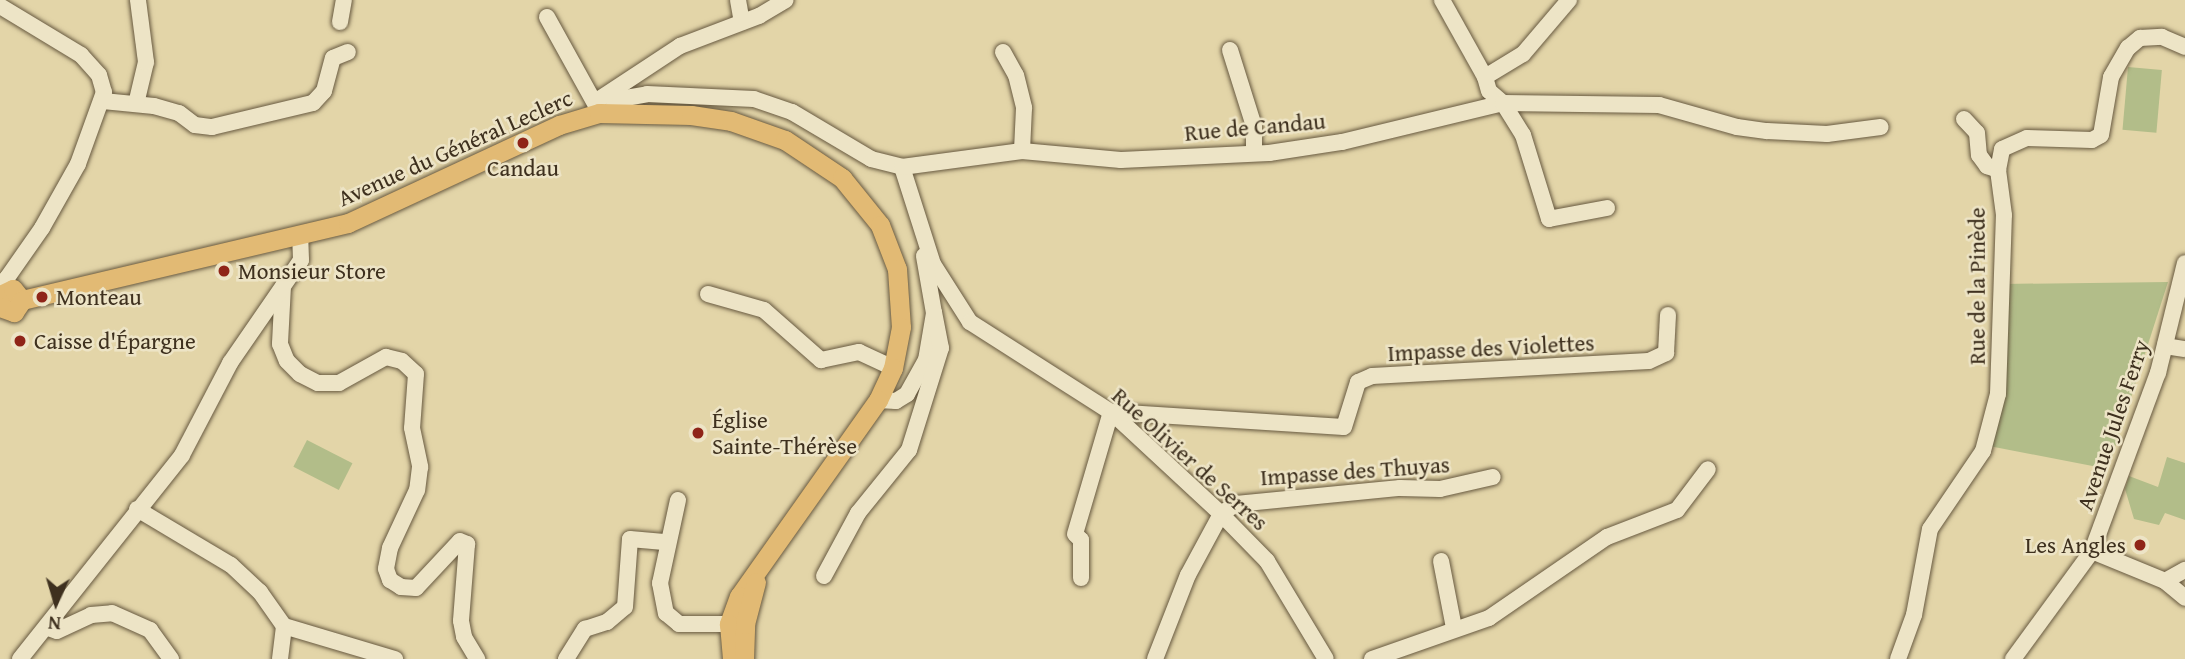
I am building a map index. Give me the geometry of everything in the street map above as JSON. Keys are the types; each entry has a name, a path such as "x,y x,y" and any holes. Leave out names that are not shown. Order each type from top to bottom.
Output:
{"main road":[{"name":"Avenue du Général Leclerc","path":"7,298 300,237 369,216 559,125 602,109 691,115 760,129 816,158 842,178 880,225 897,269 901,327 893,368 878,400 768,559 739,596 732,659"},
{"name":"Avenue du Général Leclerc","path":"737,624 744,659"}],"street":[{"path":"136,104 146,62 138,0"},
{"path":"340,22 344,0"},
{"path":"738,0 742,22"},
{"path":"602,109 680,46 742,22 786,0"},
{"path":"1442,0 1485,77 1489,91 1503,103 1523,135 1549,219 1607,208"},
{"path":"1485,77 1523,54 1569,0"},
{"path":"0,6 93,65 102,79 103,101 78,164 42,228 7,278 7,298"},
{"path":"547,18 602,109"},
{"path":"1964,119 1977,133 1979,155 1987,166 1998,170 2002,149 2012,141 2027,138 2092,140 2101,135 2117,62 2140,38 2162,37 2185,47"},
{"path":"1230,50 1254,126 1254,152"},
{"path":"103,101 136,104 179,113 206,127 313,103 324,91 333,58 348,52"},
{"path":"1003,52 1016,75 1024,108 1022,151"},
{"path":"602,109 620,100 646,94 754,99 792,112 871,159 902,167"},
{"name":"Rue de Candau","path":"902,167 1022,151 1121,160 1254,152 1342,142 1503,103 1659,105 1737,127 1767,131 1827,134 1881,127"},
{"name":"Rue Olivier de Serres","path":"902,167 933,264 970,322 1111,412 1221,514 1267,561 1326,659"},
{"name":"Rue de la Pinède","path":"1898,659 1914,615 1930,528 1976,464 1995,411 2004,215 1998,170"},
{"path":"824,576 859,513 909,450 941,348 922,229"},
{"path":"20,659 48,628 182,455 230,363 301,260 300,237"},
{"name":"Avenue Jules Ferry","path":"2013,659 2092,551 2165,346 2185,263"},
{"path":"283,286 280,344 287,361 300,374 318,383 339,383 386,357 402,361 416,374 412,428 420,467 417,490 390,548 386,569 390,580 401,587 416,588 460,541 467,544 461,621 464,637 477,659"},
{"path":"708,294 764,310 821,360 859,352 893,368"},
{"path":"878,400 896,401 907,394 926,360 934,313"},
{"name":"Impasse des Violettes","path":"1111,412 1345,427 1358,382 1372,376 1649,361 1666,353 1668,315"},
{"path":"2165,346 2185,349"},
{"path":"1081,578 1081,540 1075,534 1111,412"},
{"path":"1372,659 1454,628 1489,618 1523,599 1607,537 1677,510 1708,469"},
{"name":"Impasse des Thuyas","path":"1221,514 1237,504 1400,488 1440,489 1493,477"},
{"path":"678,500 660,583 666,613 679,624 737,624"},
{"path":"138,509 231,565 260,592 284,626 395,659"},
{"path":"1155,659 1188,575 1221,514"},
{"path":"566,659 585,629 607,622 625,607 630,539 667,542"},
{"path":"2092,551 2165,581 2185,598"},
{"path":"1441,561 1454,628"},
{"path":"2165,581 2185,570"},
{"path":"48,628 57,631 91,615 112,613 150,630 171,659"},
{"path":"280,659 284,626"}],"green space":[{"path":"2128,67 2162,70 2156,133 2123,130"},
{"path":"2168,282 2108,469 1989,446 2002,284"},
{"path":"307,440 352,463 339,490 293,467"},
{"path":"2167,457 2185,463 2185,520 2165,513 2159,525 2134,519 2125,489 2129,476 2158,487"}],"place":[{"name":"Candau","path":"523,143"},
{"name":"Monsieur Store","path":"224,271"},
{"name":"Monteau","path":"42,297"},
{"name":"Caisse d'Épargne","path":"20,341"},
{"name":"Église Sainte-Thérèse","path":"698,433"},
{"name":"Les Angles","path":"2140,545"}]}
